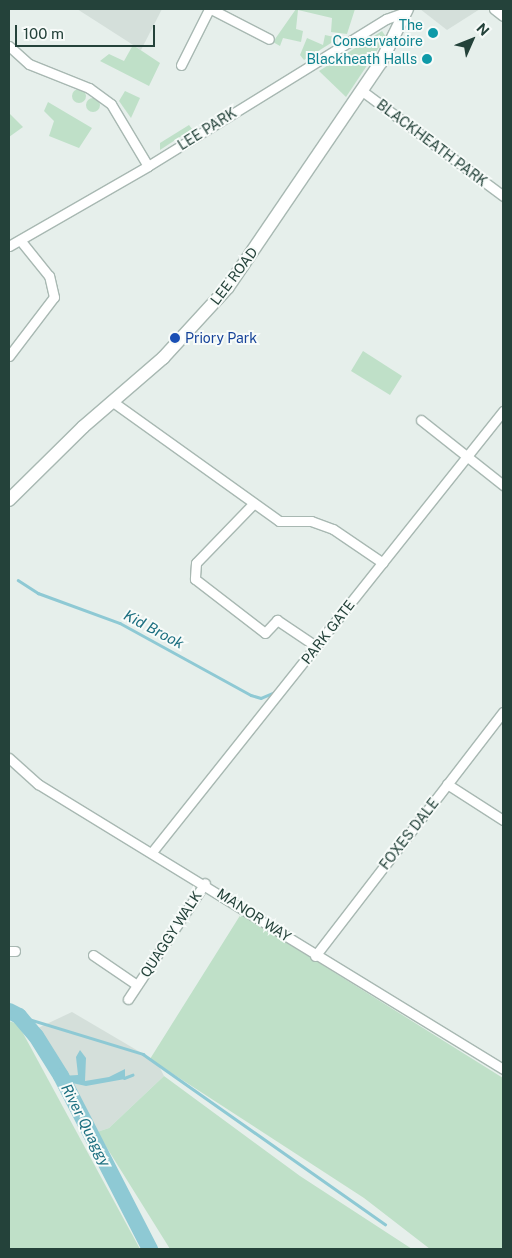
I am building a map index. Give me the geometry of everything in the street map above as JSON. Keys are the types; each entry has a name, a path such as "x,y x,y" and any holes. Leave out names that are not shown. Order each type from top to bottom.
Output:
{"main road":[{"name":"LEE ROAD","path":"9,500 113,402 163,358 228,287 360,90 381,62 405,10"}],"street":[{"path":"181,65 210,9 269,39"},
{"path":"494,9 503,16"},
{"name":"LEE PARK","path":"9,246 148,166 386,19 405,10"},
{"path":"9,46 29,64 104,98 123,117 148,166"},
{"name":"BLACKHEATH PARK","path":"360,90 503,196"},
{"path":"9,356 54,297 49,276 20,240"},
{"path":"113,402 279,521 311,521 332,529 383,563"},
{"name":"PARK GATE","path":"152,852 503,411"},
{"path":"421,420 503,485"},
{"path":"253,504 196,563 194,579 266,633 277,620 317,646"},
{"name":"FOXES DALE","path":"316,956 503,712"},
{"name":"MANOR WAY","path":"9,758 38,784 205,883 316,956 503,1069"},
{"path":"447,784 503,820"},
{"name":"QUAGGY WALK","path":"128,999 205,883"},
{"name":"QUAGGY WALK","path":"93,955 138,986"}],"shaded area":[{"path":"77,9 162,9 141,50"},
{"path":"420,9 480,9 447,30"},
{"path":"72,1012 157,1062 164,1076 109,1128 97,1132 38,1028"}],"green space":[{"path":"296,9 355,9 347,34 331,32 332,18 298,10 296,29 303,31 301,42 283,38 280,46 273,42"},
{"path":"382,31 386,37 346,97 319,71"},
{"path":"325,35 339,38 304,60 300,55 307,38 323,45"},
{"path":"133,45 160,63 149,86 100,61 109,54 124,61"},
{"path":"76,89 82,89 86,96 82,103 76,103 72,99 72,93"},
{"path":"125,91 140,98 131,118 119,101"},
{"path":"90,98 96,98 100,105 96,112 90,112 86,108 86,102"},
{"path":"48,102 92,128 79,148 49,136 54,121 44,111"},
{"path":"9,113 23,127 9,137"},
{"path":"189,125 192,129 160,150 160,143"},
{"path":"363,351 402,376 390,395 351,371"},
{"path":"241,914 503,1078 503,1249 430,1249 364,1198 150,1059"},
{"path":"9,1021 18,1024 140,1249 9,1249"},
{"path":"164,1076 300,1176 412,1249 170,1249 97,1132 109,1128"}],"water":[{"path":"80,1050 86,1058 85,1081 109,1077 125,1069 125,1079 86,1086 72,1083 68,1089 61,1076 78,1075 76,1057"}],"waterway":[{"name":"Kid Brook","path":"18,580 38,593 120,623 251,695 261,698 275,692"},
{"name":"River Quaggy","path":"9,1011 19,1016 36,1036 61,1076 150,1249"},
{"path":"19,1016 143,1054 385,1224"},
{"path":"124,1078 132,1075"}],"place":[{"name":"The Conservatoire","path":"433,33"},
{"name":"Blackheath Halls","path":"427,59"},
{"name":"Priory Park","path":"175,338"}]}
